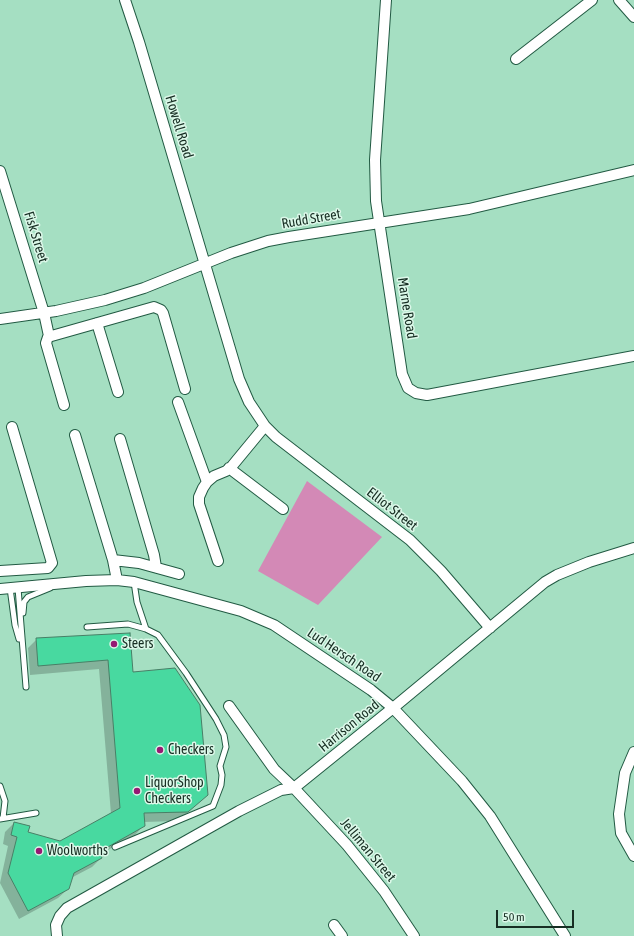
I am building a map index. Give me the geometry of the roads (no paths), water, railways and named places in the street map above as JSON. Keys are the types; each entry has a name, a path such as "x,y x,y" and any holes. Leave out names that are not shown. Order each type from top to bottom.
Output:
{"street":[{"name":"Howell Road","path":"125,0 205,263"},
{"name":"Marne Road","path":"386,0 375,160 376,201 402,374 408,388 411,391 422,395 427,395 634,356"},
{"path":"516,59 592,0"},
{"path":"619,0 634,17"},
{"name":"Fisk Street","path":"0,170 44,313 49,336 46,339 46,343 64,405"},
{"name":"Rudd Street","path":"0,319 70,309 105,300 144,288 232,253 282,238 480,207 634,170"},
{"name":"Elliot Street","path":"205,263 239,379 249,402 265,426 276,437 410,540 441,571 490,628"},
{"path":"49,336 154,307 161,310 186,389"},
{"path":"97,323 118,392"},
{"path":"178,402 207,482"},
{"path":"218,561 199,504 199,497 207,482 229,468 265,426"},
{"path":"0,571 48,568 52,563 12,427"},
{"path":"75,435 118,580"},
{"path":"120,439 154,555 156,567"},
{"path":"229,468 283,509"},
{"name":"Harrison Road","path":"57,936 56,925 60,916 67,908 239,811 281,790 294,788 545,582 557,574 634,548"},
{"path":"113,560 128,561 179,574"},
{"name":"Lud Hersch Road","path":"10,588 86,581 118,580 134,582 241,611 274,625 371,690 393,708 462,781 490,816 565,936"},
{"name":"Jelliman Street","path":"229,706 274,769 294,788 347,845 384,892 414,936"},
{"path":"634,752 625,772 619,814 621,832 634,856"},
{"path":"334,925 342,936"}],"lane":[{"path":"134,582 137,602 146,629"},
{"path":"22,646 23,607 28,597 62,584"},
{"path":"10,588 15,625 22,646"},
{"path":"10,588 22,646 26,687"},
{"path":"87,627 128,624 146,629 156,634 163,640 216,719 224,735 226,747 220,766 222,775 221,785 213,806 115,847"},
{"path":"0,786 5,800 1,819 36,813"}],"place":[{"name":"Steers","path":"114,644"},
{"name":"Checkers","path":"160,750"},
{"name":"LiquorShop Checkers","path":"137,791"},
{"name":"Woolworths","path":"39,851"}]}
